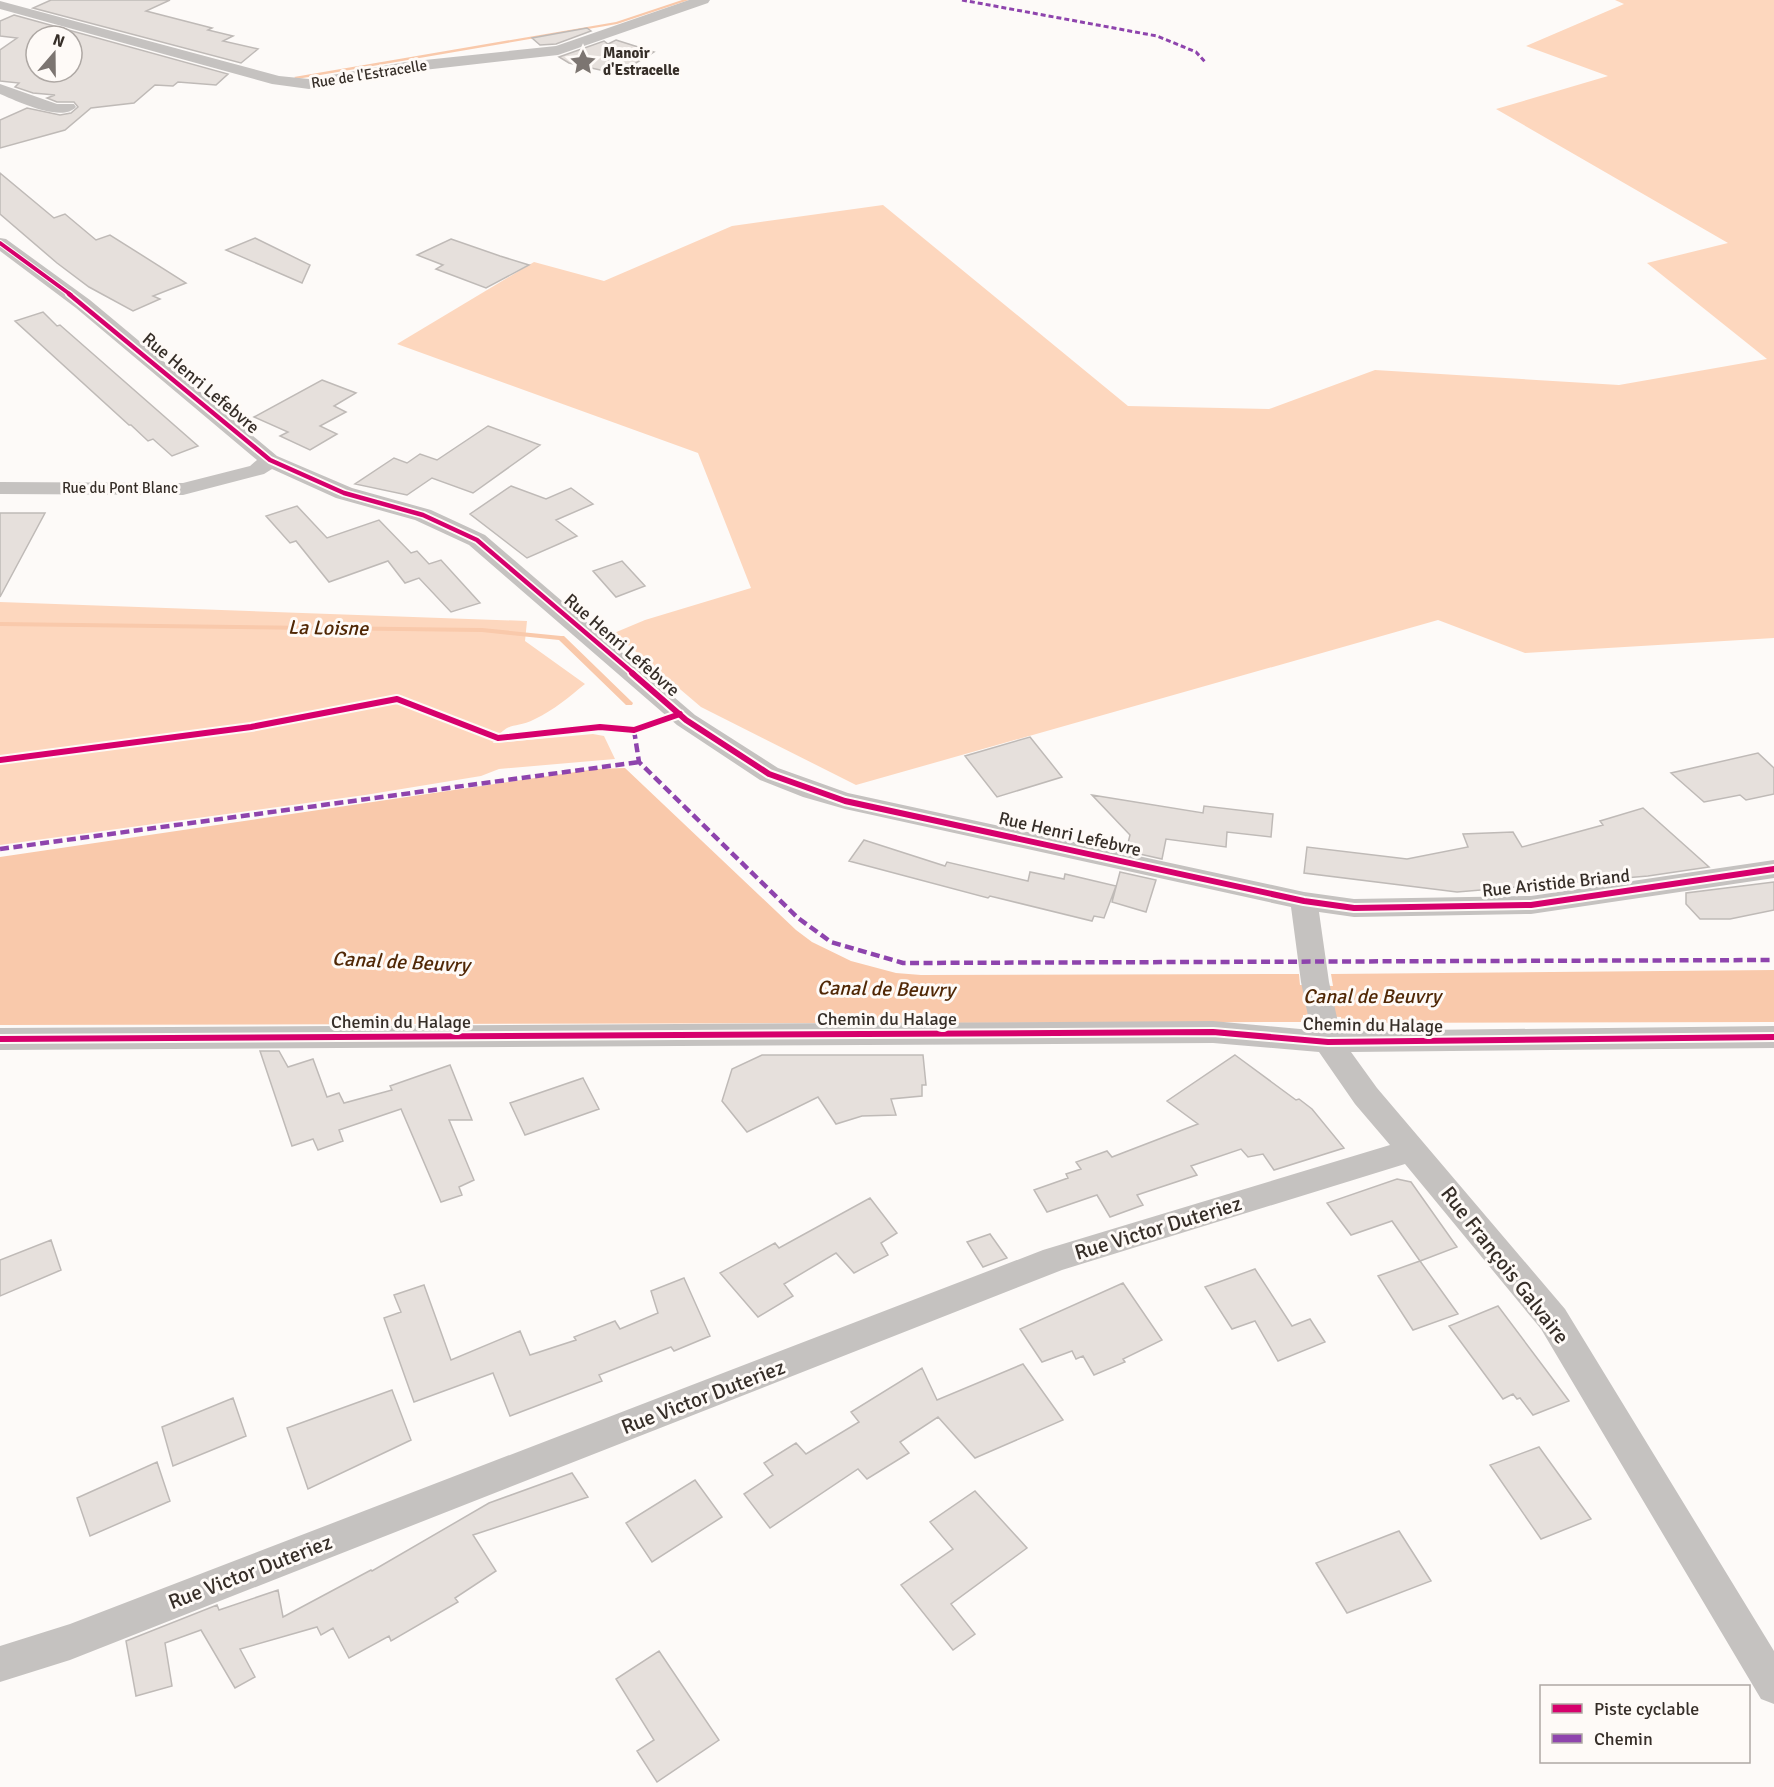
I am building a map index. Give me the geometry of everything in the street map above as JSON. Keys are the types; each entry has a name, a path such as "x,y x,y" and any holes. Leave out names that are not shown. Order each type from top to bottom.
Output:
{"street":[{"name":"Rue de l'Estracelle","path":"0,5 278,81 309,84 406,67 558,50 703,0"},
{"path":"0,89 56,109 68,107"},
{"name":"Rue Henri Lefebvre","path":"0,243 83,304 270,460 344,493 423,515 477,540 686,720 769,774 845,801 1304,901"},
{"name":"Rue du Pont Blanc","path":"0,488 183,489 257,470 270,460"},
{"name":"Rue Aristide Briand","path":"1304,901 1332,906 1377,908 1531,905 1774,869"},
{"name":"Rue François Galvaire","path":"1304,901 1315,982 1326,1033 1366,1096 1553,1319 1774,1686"},
{"name":"Chemin du Halage","path":"0,1039 1213,1032 1774,1037"},
{"name":"Rue Victor Duteriez","path":"0,1664 81,1637 1054,1259 1413,1150"}],"shaded area":[{"path":"1615,0 1774,0 1774,638 1525,653 1438,620 856,785 701,707 614,633 645,620 751,588 698,453 397,344 534,262 604,281 732,226 883,205 1128,406 1269,409 1375,370 1619,385 1767,359 1647,263 1728,243 1496,109 1608,76 1526,46 1624,4"},
{"path":"0,602 527,621 525,641 585,684 542,715 503,731 493,743 593,734 604,736 615,759 499,769 481,776 365,795 0,845"}],"water":[{"name":"Canal de Beuvry","path":"625,768 796,930 812,942 851,961 896,973 921,975 1299,974 1300,985 1333,986 1331,974 1774,970 1774,1022 1342,1023 1341,1017 1303,1015 1303,1022 0,1025 0,857 596,769"}],"building":[{"path":"51,0 170,0 146,11 212,28 208,30 233,36 223,41 258,49 241,63 33,8"},
{"path":"14,15 47,24 24,24 24,84 84,84 84,34 228,74 216,85 178,82 173,86 155,85 134,103 91,108 65,130 0,148 0,120 27,108 60,115 71,113 78,107 74,102 57,102 47,98 55,95 33,93 15,87 19,83 0,81 0,50 17,38 0,36 0,21"},
{"path":"587,28 591,31 556,44 540,45 532,38"},
{"path":"616,40 654,52 618,74 569,63 559,57 604,41 608,44"},
{"path":"0,173 54,218 65,214 96,240 110,235 186,283 153,296 160,299 133,311 89,287 0,214"},
{"path":"255,238 310,265 302,283 226,250"},
{"path":"451,239 529,265 486,288 436,269 443,265 417,255"},
{"path":"43,312 198,446 172,456 153,439 148,441 15,321"},
{"path":"322,380 356,393 334,406 346,412 320,426 337,434 310,450 280,436 288,432 254,417"},
{"path":"488,426 540,445 473,493 432,478 407,495 355,484 394,458 407,463 420,454 437,460"},
{"path":"511,486 546,499 571,488 593,504 556,520 577,536 527,558 470,514"},
{"path":"297,506 327,538 379,520 411,553 417,551 429,564 441,560 480,603 451,612 419,578 405,583 388,561 329,582 296,541 290,543 266,516"},
{"path":"0,513 45,513 0,597"},
{"path":"622,561 645,586 616,597 593,571"},
{"path":"1030,737 1062,777 997,797 965,756"},
{"path":"1758,753 1774,768 1774,794 1746,800 1740,795 1704,802 1671,773"},
{"path":"1092,795 1203,813 1204,806 1273,814 1271,837 1227,832 1226,847 1166,839 1162,859 1126,851 1130,835"},
{"path":"1643,808 1709,867 1648,876 1457,892 1304,873 1307,847 1407,859 1468,847 1463,834 1513,832 1522,847 1603,825 1600,821"},
{"path":"864,840 945,866 947,862 1028,881 1030,872 1064,879 1065,874 1116,886 1104,918 1094,916 1092,921 990,896 988,898 849,861"},
{"path":"1120,872 1156,880 1146,912 1112,902"},
{"path":"1774,882 1774,910 1730,919 1700,919 1686,904 1686,893"},
{"path":"260,1051 279,1051 288,1067 313,1059 327,1097 339,1093 344,1103 392,1090 390,1086 450,1065 472,1120 449,1120 474,1180 459,1187 462,1195 441,1202 401,1109 339,1130 343,1141 318,1150 313,1139 292,1146"},
{"path":"762,1055 923,1055 926,1085 922,1085 922,1096 891,1099 896,1115 862,1116 836,1124 818,1097 747,1132 722,1101 732,1069"},
{"path":"1235,1055 1296,1100 1299,1099 1312,1109 1344,1148 1274,1170 1263,1154 1248,1157 1241,1149 1191,1166 1197,1175 1137,1195 1143,1205 1110,1217 1097,1195 1047,1212 1034,1190 1068,1178 1066,1174 1081,1169 1076,1162 1107,1151 1112,1157 1198,1124 1167,1101"},
{"path":"583,1078 599,1109 525,1135 510,1103"},
{"path":"1397,1179 1411,1182 1457,1247 1420,1261 1392,1221 1351,1235 1327,1203"},
{"path":"870,1198 897,1233 881,1243 888,1255 854,1273 836,1253 784,1284 793,1296 758,1317 720,1273 775,1243 779,1248"},
{"path":"990,1234 1007,1258 983,1267 967,1242"},
{"path":"51,1240 61,1270 0,1296 0,1260"},
{"path":"1420,1261 1458,1314 1413,1330 1378,1276"},
{"path":"1255,1269 1292,1326 1310,1319 1325,1342 1278,1361 1255,1321 1232,1329 1205,1287"},
{"path":"684,1278 710,1336 674,1351 671,1347 599,1375 602,1381 510,1416 493,1373 414,1402 384,1318 401,1312 394,1295 424,1285 451,1360 520,1331 530,1355 576,1340 574,1337 615,1321 620,1329 658,1313 651,1291"},
{"path":"1123,1283 1162,1340 1123,1359 1125,1362 1094,1375 1083,1356 1076,1359 1072,1351 1042,1362 1020,1329"},
{"path":"1498,1306 1569,1401 1533,1415 1520,1398 1517,1399 1513,1394 1503,1399 1449,1326"},
{"path":"1023,1364 1063,1420 975,1458 938,1417 900,1442 909,1453 867,1479 858,1469 770,1528 744,1494 773,1475 764,1463 796,1443 806,1454 859,1422 851,1412 922,1368 937,1400"},
{"path":"392,1390 411,1440 308,1489 287,1428"},
{"path":"233,1398 246,1436 173,1466 162,1427"},
{"path":"1539,1447 1591,1519 1541,1539 1490,1465"},
{"path":"157,1462 170,1501 90,1536 77,1498"},
{"path":"572,1473 588,1497 473,1535 496,1571 455,1598 458,1602 391,1641 389,1636 349,1658 333,1628 321,1635 317,1627 240,1649 255,1677 235,1688 201,1630 165,1643 172,1686 136,1696 126,1641 217,1605 219,1610 278,1590 283,1617 372,1571 489,1503"},
{"path":"695,1480 722,1517 652,1562 626,1523"},
{"path":"975,1491 1027,1548 951,1604 975,1634 953,1650 901,1585 953,1549 930,1522"},
{"path":"1399,1531 1431,1581 1347,1613 1316,1563"},
{"path":"659,1651 719,1740 657,1782 637,1751 654,1740 616,1679"}],"waterway":[{"path":"297,77 617,23 687,0"},
{"name":"La Loisne","path":"0,624 482,630 561,638 629,703"}],"marked path":[{"path":"962,0 1157,36 1196,52 1206,63"},
{"path":"634,730 639,762 798,918 831,942 903,963 1774,960"},
{"path":"0,849 639,762"}],"cycle path":[{"path":"0,243 83,304 270,460 344,493 423,515 477,540 686,720 769,774 812,791 845,801 1304,901 1354,908 1531,905 1774,869"},
{"path":"0,760 251,727 397,699 498,738 600,727 634,730 680,714"},
{"path":"0,1039 1213,1032 1328,1042 1774,1037"}],"place":[{"name":"Manoir d'Estracelle","path":"583,62"}]}
